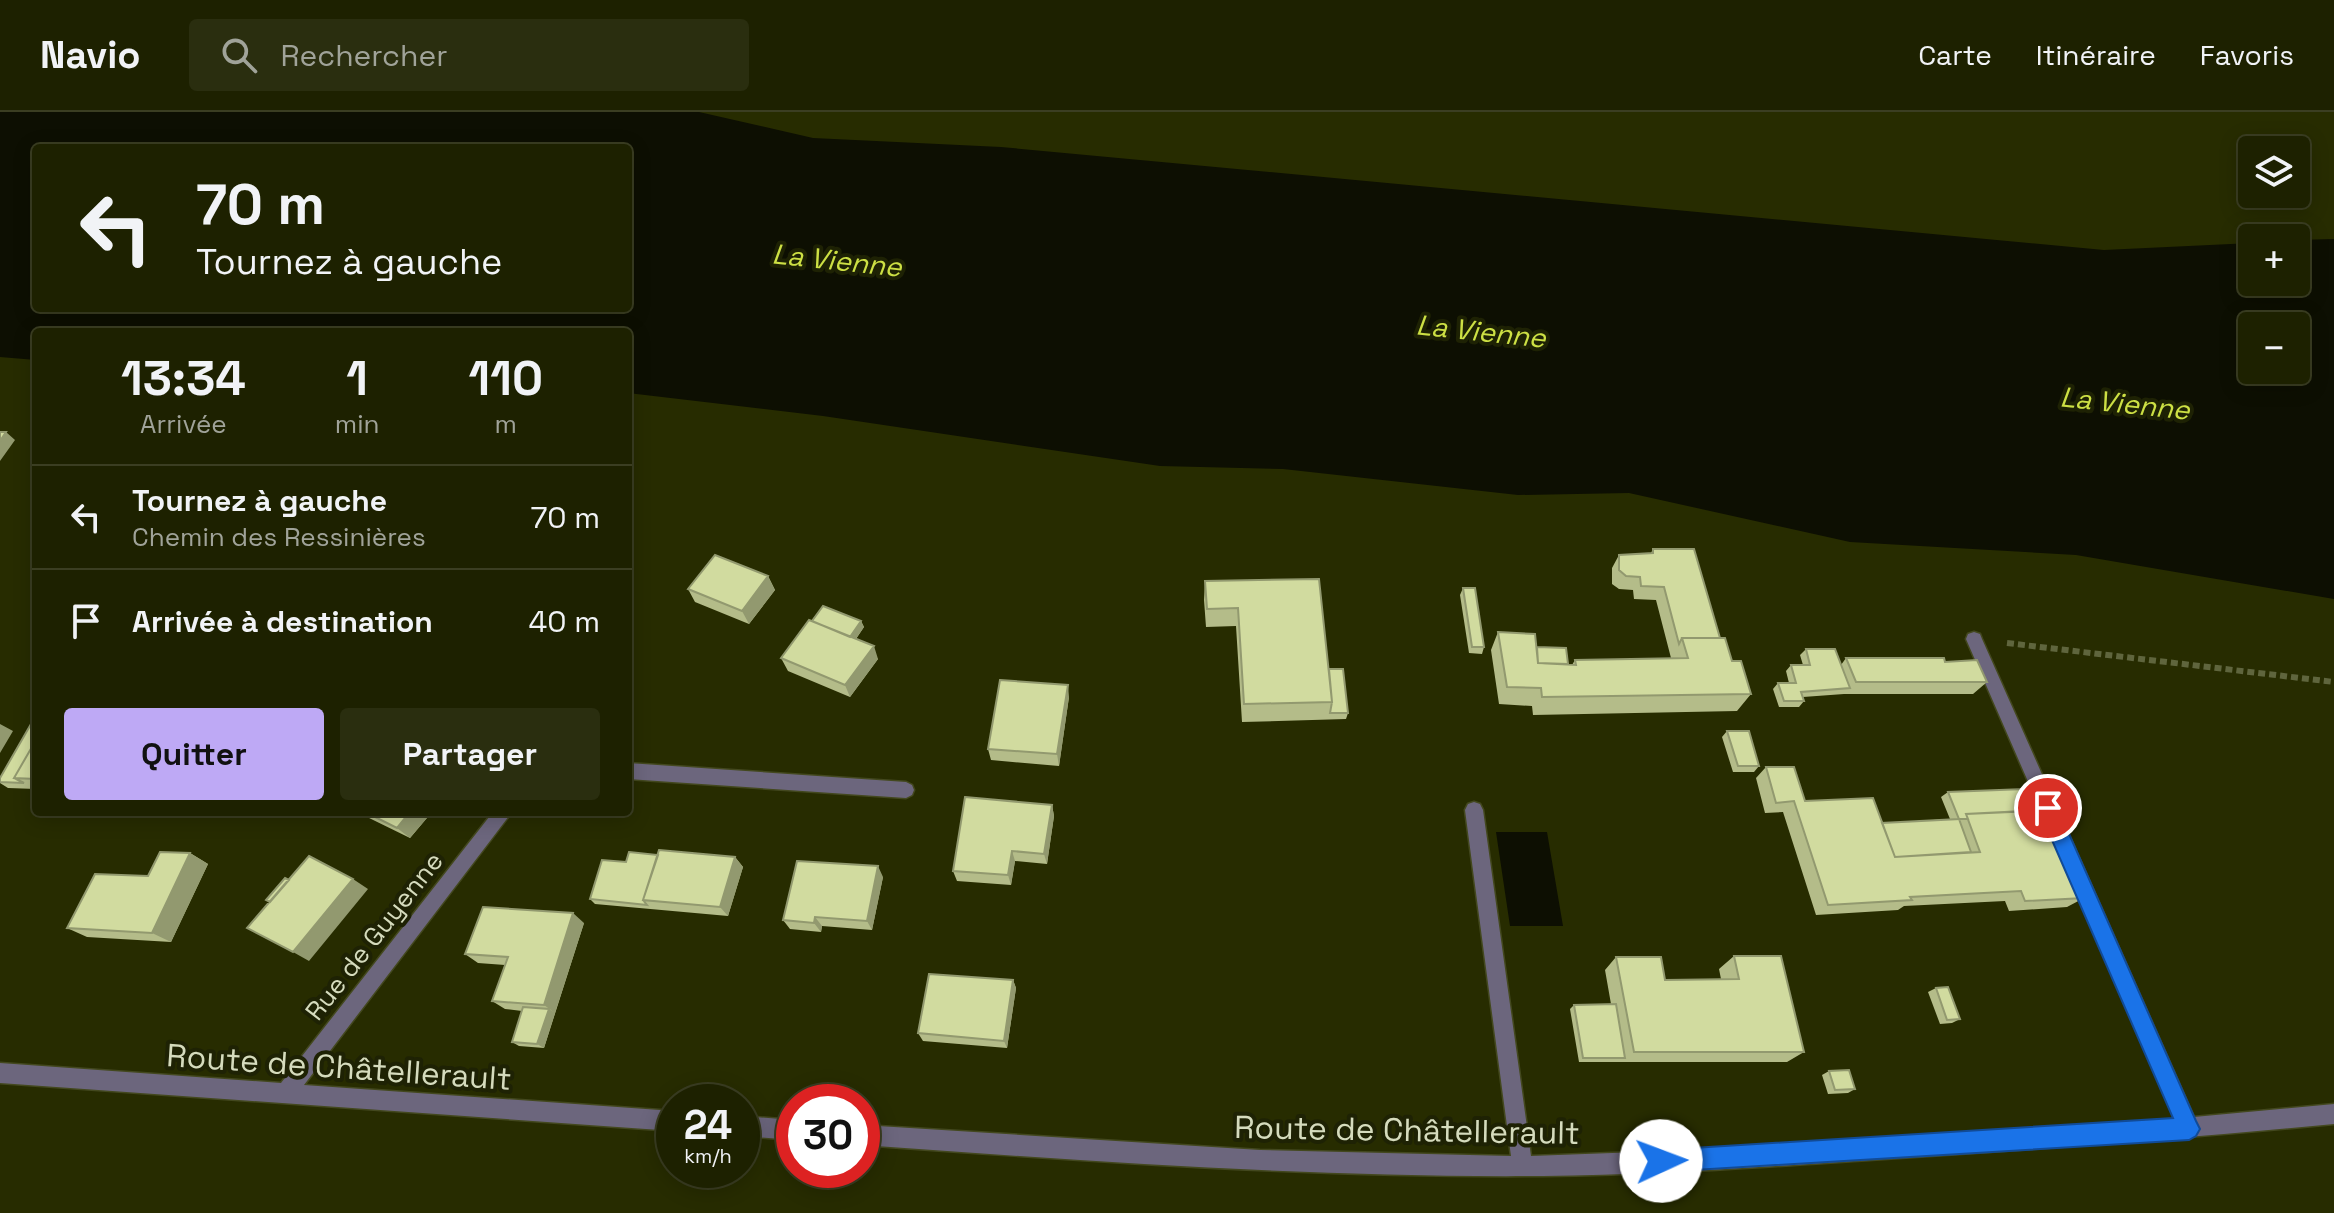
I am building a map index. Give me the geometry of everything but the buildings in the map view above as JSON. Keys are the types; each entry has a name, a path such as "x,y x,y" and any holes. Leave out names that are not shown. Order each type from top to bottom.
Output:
{"street":[{"path":"1974,639 2189,1129"},
{"path":"632,771 906,790"},
{"path":"1474,810 1522,1165"},
{"name":"Rue de Guyenne","path":"286,1093 500,816"},
{"name":"Route de Châtellerault","path":"0,1073 656,1120"},
{"name":"Route de Châtellerault","path":"880,1136 1297,1162 1522,1165 1716,1159 2189,1129 2334,1114"}],"path":[{"path":"1974,639 2334,682"}],"water":[{"name":"La Vienne","path":"0,112 699,112 813,138 1001,147 2104,250 2238,244 2238,296 2310,296 2310,240 2334,239 2334,599 2076,555 1850,542 1629,493 1518,495 1283,469 1160,466 823,416 632,393 632,328 32,328 32,360 0,357"},
{"path":"1496,832 1547,832 1563,926 1510,926"}],"route":[{"path":"1661,1161 2189,1129 2048,808"}]}
